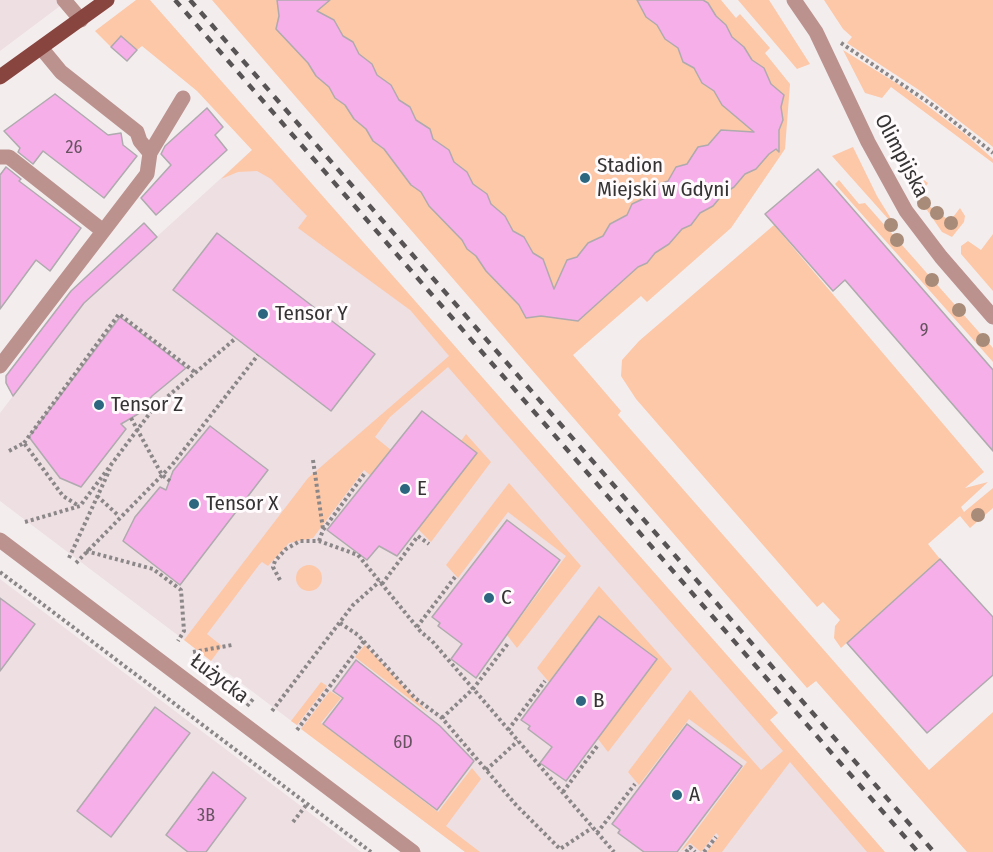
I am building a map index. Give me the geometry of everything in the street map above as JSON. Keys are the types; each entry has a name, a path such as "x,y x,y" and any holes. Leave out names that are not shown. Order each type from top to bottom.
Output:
{"main road":[{"path":"0,77 42,49 107,0"}],"street":[{"path":"64,0 81,20"},
{"name":"Olimpijska","path":"794,0 816,32 868,142 906,211 941,257 993,317"},
{"path":"42,49 61,72 137,132 140,141 150,153"},
{"path":"0,366 147,174 150,153 183,98"},
{"path":"0,157 9,157 103,231"},
{"name":"Łużycka","path":"0,540 413,852"}],"path":[{"path":"838,41 934,106 993,153"},
{"path":"9,451 24,443 119,314 196,373"},
{"path":"25,522 80,506 153,409 236,338"},
{"path":"76,563 119,516 162,475 258,355"},
{"path":"131,418 136,431 162,475 170,481"},
{"path":"24,443 63,496 80,506"},
{"path":"69,558 114,460"},
{"path":"313,460 323,530"},
{"path":"319,541 323,530 365,473"},
{"path":"97,496 119,516"},
{"path":"272,711 353,605 381,583 418,536 429,544"},
{"path":"280,580 273,567 280,554 300,542 319,541 357,555 614,852"},
{"path":"86,551 153,569 181,590 184,632 178,641"},
{"path":"0,572 371,852"},
{"path":"417,627 455,577"},
{"path":"339,623 364,641 415,698 442,718 516,805 560,849 592,828"},
{"path":"297,730 364,641"},
{"path":"442,718 473,689 509,642"},
{"path":"193,652 232,645"},
{"path":"508,730 545,681"},
{"path":"486,770 518,741"},
{"path":"562,792 598,745"},
{"path":"597,833 635,784"},
{"path":"293,822 307,804"},
{"path":"704,852 716,837"},
{"path":"554,852 558,846"},
{"path":"686,852 690,847 695,852"}],"shaded area":[{"path":"0,0 68,0 0,51"},
{"path":"136,0 150,0 778,713 770,720 885,852 867,852 790,762 722,852 707,852 719,836 716,833 701,852 690,843 680,852 747,762 689,719 639,785 628,772 690,690 761,770 783,751 448,367 390,417 375,437 391,450 371,476 364,470 313,538 289,543 268,566 262,562 259,565 207,634 222,646 211,661 184,640 308,478 449,356 410,310 298,228 307,216 271,179 257,171 238,172 221,179 252,150 197,91 142,46 137,50 121,36 111,47 95,31"},
{"name":"Stadion Miejski w Gdyni","path":"212,0 721,0 736,18 740,14 770,48 765,53 790,84 785,149 731,228 647,302 641,296 573,355 621,411 618,415 929,770 993,712 993,852 967,852 816,681 807,688"},
{"path":"738,0 769,0 810,64 797,69"},
{"path":"824,0 993,0 993,147 919,90 847,43 852,37 843,29"},
{"path":"843,50 901,86 965,134 993,159 993,163 891,87 882,98 865,93"},
{"path":"853,147 877,196 898,230 832,156"},
{"path":"252,150 410,310 877,852 465,852 0,501 0,413 84,303"},
{"path":"901,164 928,183 918,197"},
{"path":"839,180 859,204 865,203 993,348 993,362 835,184"},
{"path":"919,199 950,221 960,208 965,216 964,222 952,237 942,232"},
{"path":"774,225 984,472 965,488 988,482 961,507 964,512 993,488 993,508 970,528 960,516 928,544 940,559 841,648 834,638 835,626 840,620 823,602 817,607 636,399 621,376 622,360 639,341"},
{"path":"993,234 993,291 961,254 961,246 968,241 981,250"},
{"path":"466,434 491,462 431,542 418,529 477,453 461,441"},
{"path":"509,483 581,566 517,648 507,635 566,556 508,512 458,578 446,565"},
{"path":"309,565 318,569 322,578 318,587 309,591 300,587 296,578 300,569"},
{"path":"0,579 289,797 361,852 0,852"},
{"path":"599,586 672,669 608,752 598,739 657,659 599,616 549,682 537,668"},
{"path":"365,645 428,713 355,657"},
{"path":"321,682 327,686 297,725 291,721"},
{"path":"330,691 341,698 321,723 438,812 472,768 481,779 446,826 480,852 465,852 301,729"}],"building":[{"path":"277,0 330,0 317,11 334,20 343,36 353,42 359,54 372,64 377,75 391,85 399,100 410,107 416,120 430,129 433,139 449,150 454,162 467,172 473,184 487,194 491,204 505,216 513,231 524,237 533,253 543,259 554,289 567,260 577,257 588,243 603,236 610,224 627,215 632,204 647,197 653,186 668,181 676,167 687,164 698,147 708,145 721,130 754,132 722,105 714,91 702,83 694,68 683,62 678,48 665,39 657,25 646,17 637,0 703,0 708,3 716,16 726,25 732,37 744,47 752,60 764,68 771,84 784,95 781,107 783,120 779,130 779,152 776,149 756,169 745,174 713,206 700,213 691,225 682,229 669,244 655,253 647,263 638,267 578,321 541,316 526,318 519,305 486,271 462,240 429,206 421,192 411,185 384,149 373,141 366,129 354,119 345,105 335,98 329,87 316,76 308,63 276,29 279,16"},
{"path":"121,36 137,50 127,61 111,47"},
{"path":"55,94 108,135 121,133 123,145 137,156 104,198 43,151 33,164 18,152 20,148 4,131"},
{"path":"207,108 223,127 215,135 227,150 156,215 141,198 171,165 161,154 165,146"},
{"path":"6,167 21,179 19,181 81,228 50,271 36,260 0,309 0,175"},
{"path":"818,169 993,370 993,451 845,280 833,291 765,214"},
{"path":"144,223 157,237 84,303 13,396 6,383 6,376 71,291"},
{"name":"Tensor Y","path":"217,233 375,354 331,411 173,290"},
{"name":"Tensor Z","path":"120,317 186,368 152,396 138,414 121,424 126,429 81,487 60,478 29,437"},
{"name":"E","path":"422,411 477,453 397,556 379,546 367,560 327,530"},
{"name":"Tensor X","path":"210,426 268,470 180,585 123,541 135,517 160,487 166,490 173,471"},
{"name":"C","path":"507,520 560,560 476,678 451,659 462,644 438,626 440,623 432,617"},
{"path":"940,559 993,617 993,675 927,733 847,643"},
{"path":"0,598 35,624 0,671"},
{"name":"B","path":"599,616 657,659 566,781 540,763 552,747 528,729 530,726 521,720"},
{"path":"356,660 440,726 474,761 437,810 323,724 343,698 333,691"},
{"path":"155,707 190,733 111,837 77,811"},
{"name":"A","path":"687,724 742,766 677,852 644,852 618,833 620,830 612,824"},
{"path":"213,772 246,798 206,852 188,852 166,835"}],"railway":[{"path":"175,0 918,852"},
{"path":"190,0 934,852"}],"place":[{"name":"Stadion Miejski w Gdyni","path":"585,178"},
{"name":"Tensor Y","path":"263,314"},
{"name":"Tensor Z","path":"99,405"},
{"name":"E","path":"405,489"},
{"name":"Tensor X","path":"194,504"},
{"name":"C","path":"489,598"},
{"name":"B","path":"581,701"},
{"name":"A","path":"677,795"}]}
